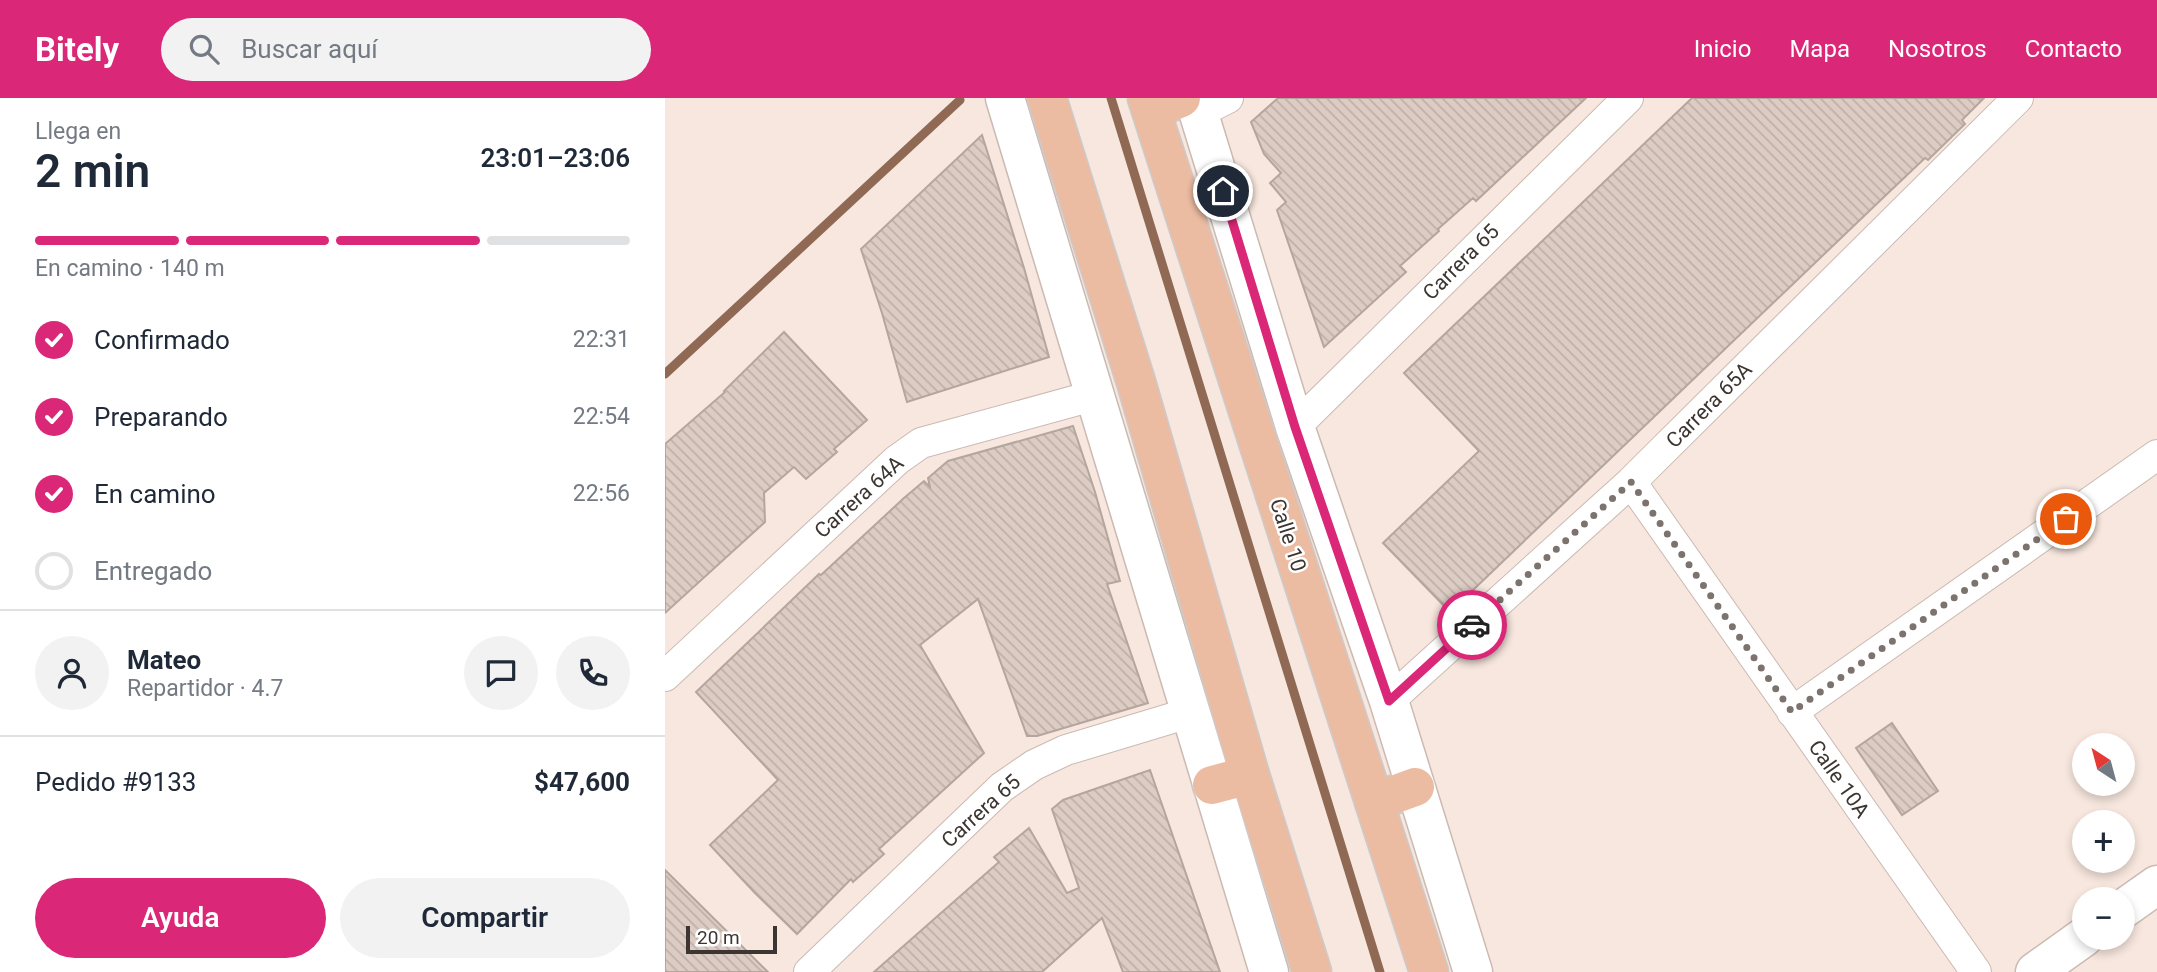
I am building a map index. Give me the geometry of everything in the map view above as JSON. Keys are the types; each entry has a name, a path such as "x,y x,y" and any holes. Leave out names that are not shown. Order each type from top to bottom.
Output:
{"main road":[{"path":"1047,98 1136,382 1250,775 1312,972"},
{"name":"Calle 10","path":"1183,102 1374,802 1429,972"},
{"path":"1212,785 1250,775"},
{"path":"1374,802 1415,787"}],"street":[{"path":"1005,98 1269,972"},
{"name":"Carrera 65","path":"1295,427 1628,98"},
{"name":"Carrera 65A","path":"1389,701 1631,482 2018,98"},
{"name":"Calle 10","path":"1183,102 1389,701 1473,972"},
{"name":"Carrera 64A","path":"665,676 897,460 921,443 1096,395"},
{"path":"1792,712 2157,455"},
{"name":"Calle 10A","path":"1631,482 1976,972"},
{"name":"Carrera 65","path":"809,972 1002,788 1034,765 1066,750 1189,713"},
{"path":"2135,900 2157,884"},
{"path":"2035,972 2072,946"}],"building":[{"path":"1278,98 1586,98 1476,201 1473,198 1438,229 1439,231 1400,266 1406,272 1324,347 1277,210 1286,202 1270,183 1281,173 1264,154 1251,122"},
{"path":"1692,98 1984,98 1962,120 1965,124 1928,160 1925,158 1450,612 1383,543 1479,451 1404,373"},
{"path":"982,135 1049,357 907,402 861,249"},
{"path":"784,332 867,420 834,449 837,452 806,479 794,467 764,493 765,522 665,613 665,444 725,392"},
{"path":"1073,426 1120,581 1107,584 1148,703 1037,736 1027,736 978,599 920,645 984,753 879,849 884,854 853,882 851,879 797,934 710,845 778,780 696,692 819,574 904,498 924,481 930,487 928,478 948,461"},
{"path":"1892,723 1938,791 1902,815 1856,748"},
{"path":"1150,770 1220,972 1123,972 1102,918 1042,972 874,972 999,862 994,857 1029,828 1067,893 1079,888 1052,809 1063,800"},
{"path":"665,870 768,972 665,972"}],"waterway":[{"path":"1111,98 1380,972"},
{"path":"665,374 960,100"}],"way so far":[{"path":"1472,625 1631,482 1792,712 2066,519"}],"route":[{"path":"1223,191 1295,427 1389,701 1472,625"}]}
